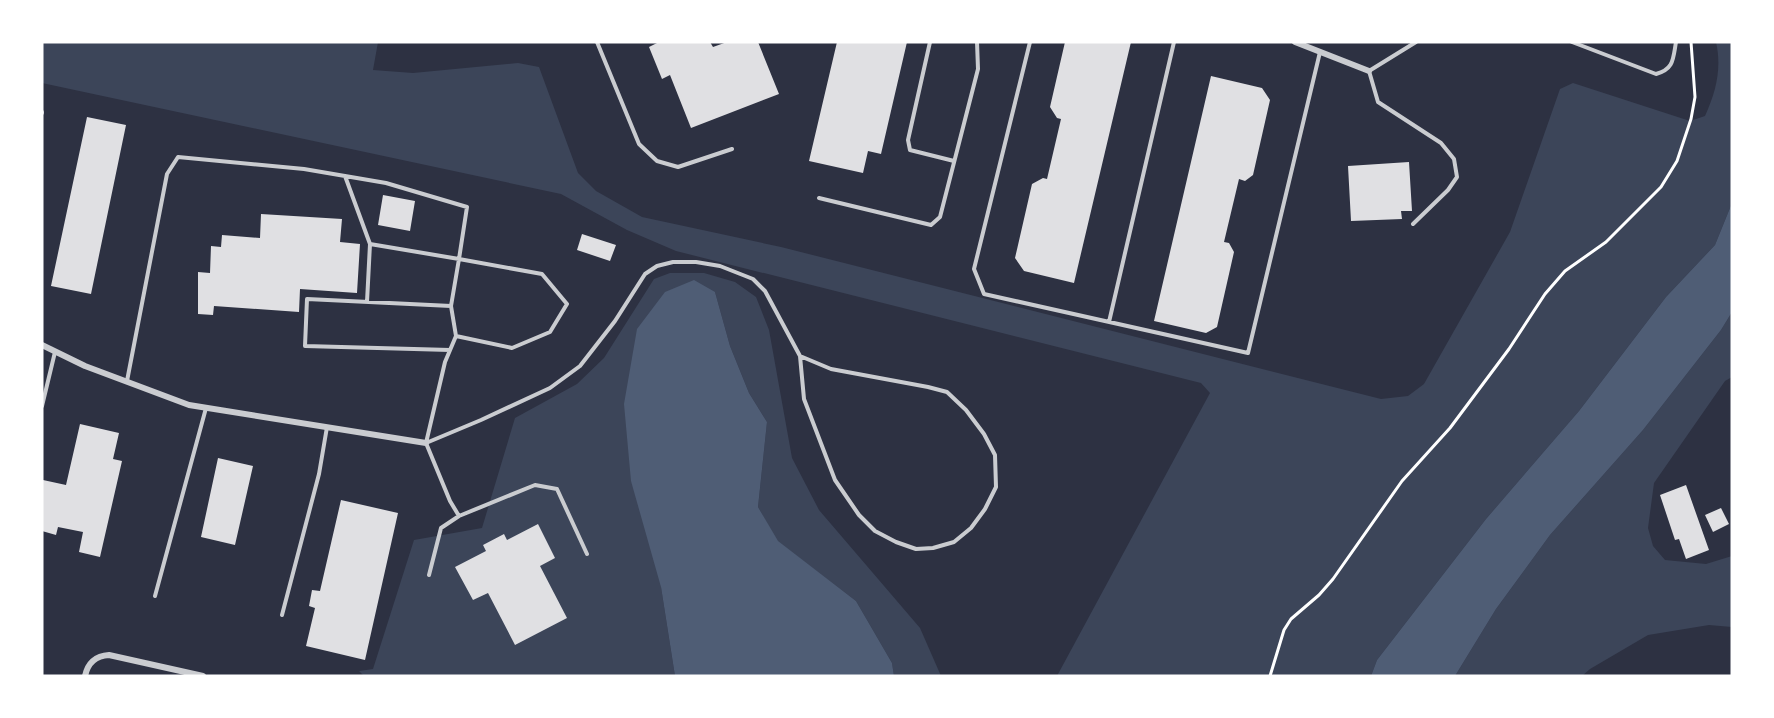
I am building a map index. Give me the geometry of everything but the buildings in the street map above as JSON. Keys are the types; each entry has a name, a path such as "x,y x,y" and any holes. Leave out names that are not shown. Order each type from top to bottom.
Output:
{"street":[{"path":"1295,42 1369,71"},
{"path":"42,345 189,405 426,443"},
{"path":"85,676 91,662 99,656 109,654 203,676"}],"lane":[{"path":"597,42 639,144 657,161 678,167 732,149"},
{"path":"930,42 908,140 910,150 954,161"},
{"path":"819,198 931,225 940,217 978,69 977,42"},
{"path":"1030,42 974,269 984,294 1248,353 1320,52"},
{"path":"1109,322 1174,42"},
{"path":"1413,224 1448,190 1456,177 1454,159 1441,143 1378,102 1369,71 1416,42"},
{"path":"1572,42 1656,74 1666,71 1672,63 1676,42"},
{"path":"127,381 167,174 178,157 304,169 386,183 467,207 451,306 456,336 445,362 426,443 450,501 459,516"},
{"path":"345,176 370,244 367,302"},
{"path":"370,244 543,274 567,304 550,332 512,348 456,336"},
{"path":"426,443 550,388 580,366 615,321 645,274 657,266 673,262 696,262 720,266 753,279 765,291 800,356 804,399 835,480 859,515 875,531 916,549 933,548 954,542 971,528 985,509 996,487 995,455 984,434 966,410 946,392 831,369 800,356"},
{"path":"450,350 305,346 307,299 451,306"},
{"path":"42,406 55,351"},
{"path":"155,596 206,408"},
{"path":"282,615 319,474 327,427"},
{"path":"429,575 441,528 459,516 535,485 557,489 587,554"}],"path":[{"path":"1270,676 1284,630 1291,619 1319,595 1333,579 1402,481 1450,428 1509,349 1545,294 1565,271 1606,242 1661,188 1677,161 1691,120 1695,98 1691,42"}],"shaded area":[{"path":"42,42 378,42 373,70 413,73 518,63 539,67 578,173 596,191 642,217 781,247 1381,399 1408,396 1424,384 1510,232 1560,89 1573,83 1690,121 1705,116 1712,98 1718,71 1716,42 1732,42 1732,203 1715,245 1666,297 1579,411 1486,519 1377,660 1371,676 1057,676 1210,393 1201,383 676,251 627,230 561,194 42,83"},
{"path":"1732,203 1732,312 1721,330 1643,430 1550,535 1496,609 1455,676 1371,676 1377,660 1486,519 1579,411 1666,297 1715,245"},
{"path":"670,273 704,273 735,282 756,297 769,330 792,458 819,510 920,628 941,676 894,676 892,663 856,601 777,541 758,507 767,422 749,393 730,346 715,292 661,587 675,676 364,676 359,671 373,669 414,540 482,528 515,418 577,384 604,358 654,279"},
{"path":"694,280 715,292 730,346 749,393 767,422 758,507 778,541 856,601 892,663 894,676 675,676 661,587 631,481 624,404 637,329 665,292"},
{"path":"1732,312 1732,377 1725,381 1654,483 1648,528 1653,546 1665,560 1706,564 1732,556 1732,627 1709,625 1648,635 1582,676 1455,676 1496,609 1550,535 1643,430 1721,330"}]}
